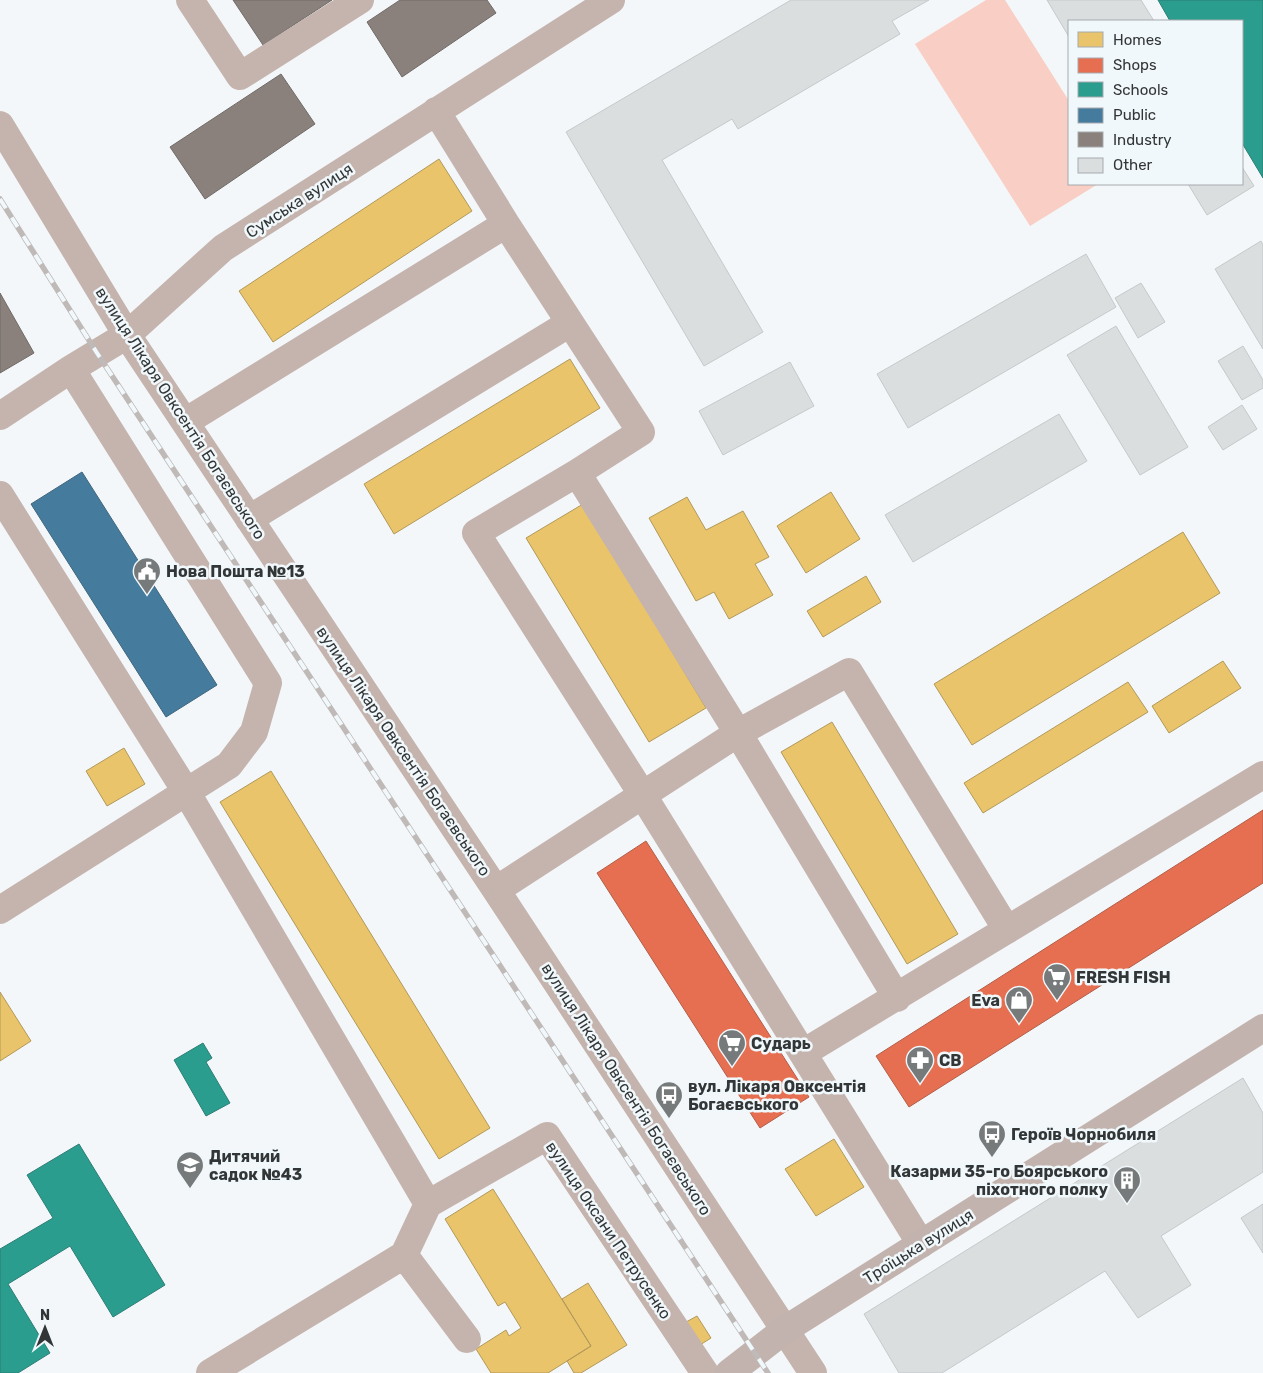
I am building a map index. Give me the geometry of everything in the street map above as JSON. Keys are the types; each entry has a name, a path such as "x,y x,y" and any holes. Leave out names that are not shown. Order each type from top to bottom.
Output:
{"main road":[{"name":"Троїцька вулиця","path":"729,1373 786,1329 1263,1028"}],"street":[{"path":"190,0 240,76 360,0"},
{"name":"Сумська вулиця","path":"0,416 127,335 223,248 611,0"},
{"path":"436,111 506,224 641,432 577,473 476,533 642,794 921,1244"},
{"name":"вулиця Лікаря Овксентія Богаєвського","path":"0,125 127,335 496,890 786,1329 813,1373"},
{"path":"185,422 506,224"},
{"path":"250,519 570,323"},
{"path":"2,908 229,765 254,732 268,683 71,369"},
{"path":"577,473 738,732 897,998"},
{"path":"0,495 186,793 428,1204 404,1255 210,1373"},
{"path":"496,890 738,732 849,672 1007,930"},
{"path":"803,1053 897,998 1263,775"},
{"name":"вулиця Оксани Петрусенко","path":"428,1204 547,1136 705,1373"},
{"path":"404,1255 467,1339"}],"shaded area":[{"path":"986,0 1005,0 1068,99 1068,185 1096,185 1030,226 915,44"}],"building: Homes":[{"path":"439,159 472,211 273,342 239,291"},
{"path":"570,359 600,408 394,534 364,484"},
{"path":"831,492 860,539 806,573 777,526"},
{"path":"687,497 706,530 743,511 769,557 755,564 773,595 729,619 714,592 696,601 649,518"},
{"path":"583,504 706,708 649,742 526,538"},
{"path":"1183,532 1220,593 972,745 934,684"},
{"path":"866,576 881,602 823,637 807,611"},
{"path":"1223,661 1241,688 1169,733 1152,706"},
{"path":"1128,682 1148,712 983,813 964,783"},
{"path":"832,722 958,934 907,964 781,752"},
{"path":"124,748 145,784 107,806 86,771"},
{"path":"271,771 490,1128 439,1159 220,802"},
{"path":"0,992 31,1041 0,1061"},
{"path":"834,1139 864,1187 816,1216 785,1169"},
{"path":"493,1189 591,1346 548,1373 491,1373 476,1349 506,1330 509,1336 521,1328 505,1302 498,1306 445,1219"},
{"path":"588,1283 627,1345 581,1373 574,1373 567,1361 591,1346 562,1299"},
{"path":"697,1316 711,1338 692,1350 677,1327"}],"building: Shops":[{"path":"1263,810 1263,883 909,1107 876,1056"},
{"path":"646,841 809,1097 760,1128 597,873"}],"building: Schools":[{"path":"1158,0 1263,0 1263,178 1243,145 1243,20 1169,20"},
{"path":"203,1043 212,1058 206,1062 230,1103 206,1116 174,1060"},
{"path":"79,1144 165,1285 113,1317 70,1246 8,1284 50,1353 18,1373 0,1373 0,1249 53,1218 27,1175"}],"building: Public":[{"path":"82,472 217,685 166,717 31,504"}],"building: Industry":[{"path":"233,0 332,0 263,45"},
{"path":"400,0 487,0 496,13 402,77 367,22"},
{"path":"281,74 315,124 205,199 170,147"},
{"path":"0,293 34,353 0,373"}],"building: Other":[{"path":"791,0 929,0 892,21 900,34 738,129 732,119 662,160 763,332 704,366 566,132"},
{"path":"1047,0 1141,0 1153,20 1068,20 1068,35"},
{"path":"1243,169 1254,186 1207,215 1189,185 1243,185"},
{"path":"1261,241 1263,245 1263,349 1215,269"},
{"path":"1086,254 1116,307 908,428 877,374"},
{"path":"1141,283 1165,322 1138,338 1115,298"},
{"path":"1116,326 1188,447 1140,475 1067,355"},
{"path":"1243,346 1263,380 1263,388 1242,400 1218,361"},
{"path":"790,362 814,406 723,455 699,411"},
{"path":"1242,405 1257,429 1223,450 1208,427"},
{"path":"1059,414 1087,461 913,562 885,515"},
{"name":"Казарми 35-го Боярського піхотного полку","path":"1243,1078 1263,1113 1263,1172 1161,1236 1191,1285 1138,1318 1105,1271 942,1373 899,1373 864,1314"},
{"path":"1263,1204 1263,1253 1241,1218"}],"railway":[{"path":"0,199 97,353 768,1373"}],"place":[{"name":"Нова Пошта №13","path":"147,595"},
{"name":"FRESH FISH","path":"1057,1001"},
{"name":"Eva","path":"1019,1024"},
{"name":"Сударь","path":"732,1067"},
{"name":"СВ","path":"920,1084"},
{"name":"вул. Лікаря Овксентія Богаєвського","path":"669,1119"},
{"name":"Героїв Чорнобиля","path":"992,1158"},
{"name":"Дитячий садок №43","path":"190,1189"},
{"name":"Казарми 35-го Боярського піхотного полку","path":"1127,1204"}]}
